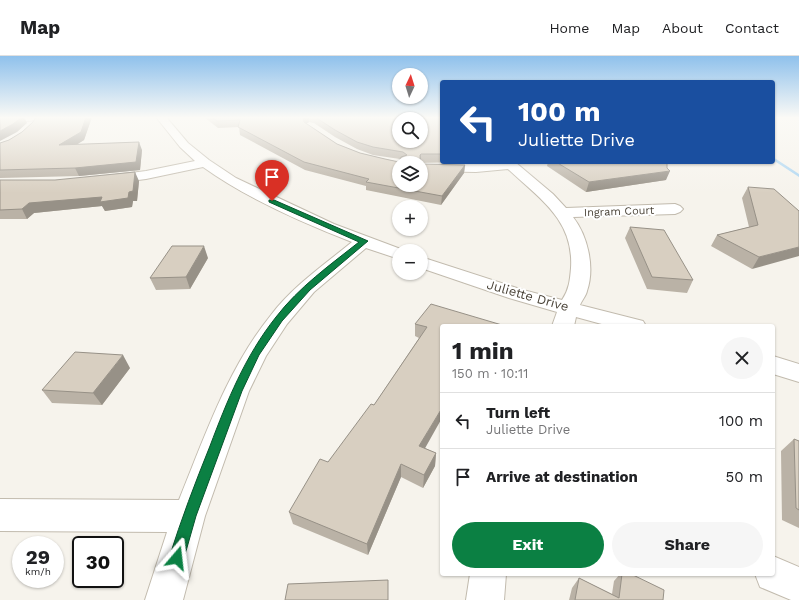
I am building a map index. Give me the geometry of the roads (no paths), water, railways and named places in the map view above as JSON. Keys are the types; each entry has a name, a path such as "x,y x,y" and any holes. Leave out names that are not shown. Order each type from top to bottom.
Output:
{"street":[{"path":"182,142 206,163 231,181 328,227 392,251"},
{"path":"91,181 146,175 206,163"},
{"path":"428,167 476,168 502,164"},
{"path":"510,164 548,197 563,213 573,228 579,242 582,264 578,290 566,316"},
{"name":"Ingram Court","path":"563,213 675,209"},
{"path":"164,600 189,516 236,391 255,354 279,319 307,288 364,241"},
{"name":"Juliette Drive","path":"428,264 516,294 566,316 621,324"},
{"path":"775,367 799,373"},
{"path":"0,515 189,516"},
{"path":"775,575 799,585"},
{"path":"485,600 488,576"}],"waterway":[{"path":"775,159 799,176"}]}
